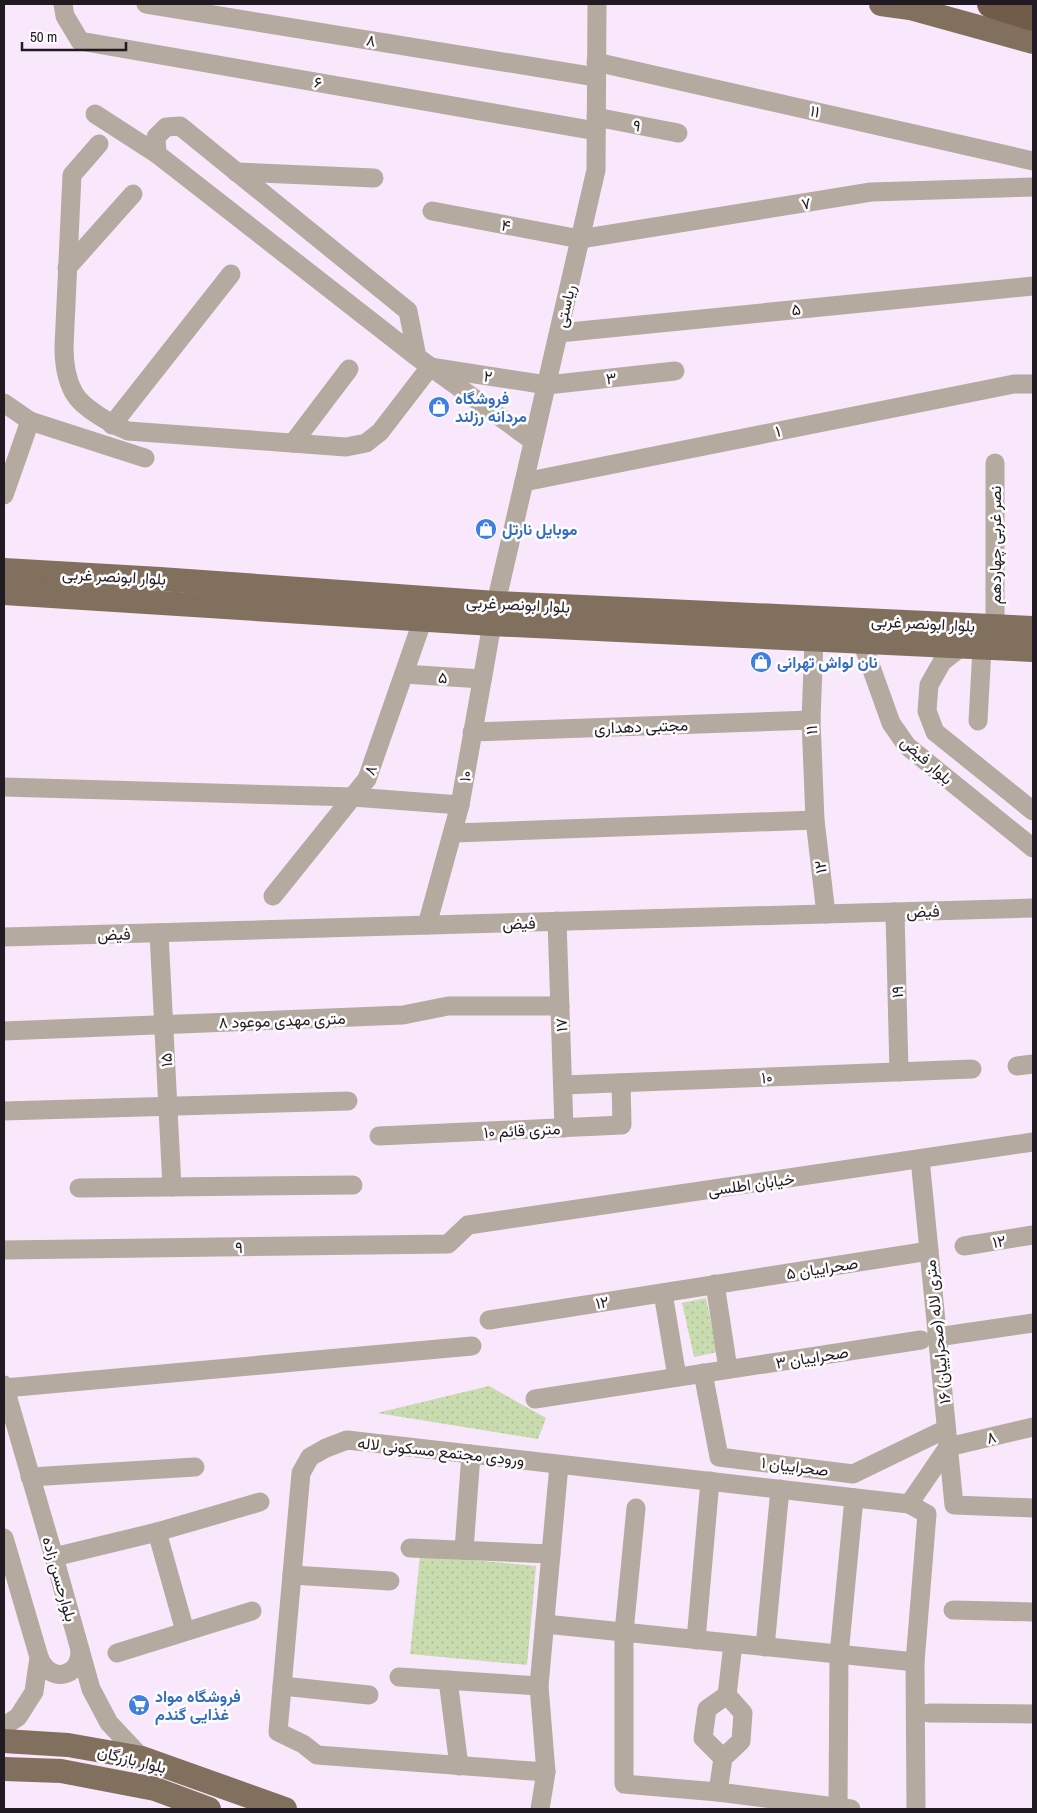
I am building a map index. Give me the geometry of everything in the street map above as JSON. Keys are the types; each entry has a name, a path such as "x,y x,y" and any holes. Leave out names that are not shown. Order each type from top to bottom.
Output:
{"highway":[{"path":"991,4 1033,17"}],"main road":[{"path":"881,4 910,8 1033,42"},
{"name":"بلوار ابونصر غربی","path":"4,570 160,579 494,613 814,640 1033,650"},
{"path":"158,603 160,579"},
{"name":"بلوار ابونصر غربی","path":"4,593 423,619 494,613 1033,628"},
{"name":"بلوار بازرگان","path":"4,1741 68,1745 142,1758 284,1809"},
{"name":"بلوار بازرگان","path":"4,1769 61,1771 155,1789 209,1809"}],"street":[{"name":"۶","path":"62,4 65,16 80,41 596,124"},
{"name":"۸","path":"146,4 191,7 596,69"},
{"name":"ریاستی","path":"494,613 596,170 597,4"},
{"name":"۱۱","path":"596,69 1033,161"},
{"path":"95,114 156,154 423,362 534,441"},
{"name":"۹","path":"596,124 678,133"},
{"path":"100,144 72,175 64,366 74,394 112,425 128,431 346,447 366,443 380,432 423,362 408,311 180,126 166,127 156,137 156,154"},
{"path":"236,172 374,178"},
{"name":"۷","path":"580,239 871,192 1033,186"},
{"path":"67,268 133,194"},
{"name":"۴","path":"432,211 580,239"},
{"path":"112,425 231,274"},
{"name":"۵","path":"558,333 1033,286"},
{"name":"۲","path":"423,362 547,385"},
{"path":"293,443 349,369"},
{"name":"۳","path":"547,385 675,371"},
{"name":"۱","path":"524,482 1014,384 1033,384"},
{"path":"4,403 30,421 145,458"},
{"path":"4,495 30,421"},
{"name":"نصر غربی چهاردهم","path":"995,463 996,627"},
{"name":"۱۰","path":"427,925 454,833 494,613"},
{"name":"۸","path":"273,896 367,779 423,619"},
{"name":"۱۱","path":"814,640 811,720 815,820"},
{"name":"بلوار فیض","path":"862,642 890,723 907,746 1033,848"},
{"path":"971,648 978,721"},
{"name":"بلوار فیض","path":"971,648 942,662 929,685 928,711 935,732 1029,808"},
{"name":"۵","path":"404,674 482,680"},
{"name":"مجتبی دهداری","path":"472,732 811,720"},
{"path":"4,787 353,797 460,805"},
{"path":"1007,827 1029,808"},
{"path":"454,833 815,820"},
{"name":"۱۲","path":"815,820 826,914"},
{"name":"فیض","path":"4,937 1033,908"},
{"name":"۱۹","path":"895,912 899,1072"},
{"name":"۱۷","path":"557,921 564,1128"},
{"name":"۱۵","path":"159,933 172,1187"},
{"name":"۸ متری مهدی موعود","path":"4,1031 403,1015 448,1006 560,1006"},
{"name":"۱۰","path":"563,1085 972,1069"},
{"name":"۱۰ متری قائم","path":"379,1136 622,1125 621,1083"},
{"path":"4,1111 348,1101"},
{"name":"خيابان اطلسى","path":"468,1225 1033,1142"},
{"name":"۱۶ متری لاله (صحراییان)","path":"920,1159 929,1251 929,1339 947,1438 954,1505 1033,1508"},
{"path":"79,1188 353,1185"},
{"name":"۹","path":"4,1250 448,1244 468,1225"},
{"name":"۱۲","path":"964,1246 1033,1235"},
{"name":"۵ صحراییان","path":"715,1284 929,1251"},
{"path":"715,1284 728,1369"},
{"name":"۱۲","path":"489,1320 715,1284"},
{"path":"663,1292 677,1377"},
{"path":"929,1339 1033,1323"},
{"name":"صحراییان ۳","path":"703,1373 929,1339"},
{"path":"4,1386 472,1346"},
{"path":"535,1399 703,1373"},
{"name":"صحراییان ۱","path":"703,1373 719,1457 853,1474 947,1438"},
{"name":"بلوارحسن زاده","path":"4,1386 90,1689 109,1723 142,1758"},
{"name":"۸","path":"947,1438 1033,1426"},
{"path":"916,1809 914,1662 928,1514 909,1504 947,1438"},
{"name":"ورودی مجتمع مسکونی لاله","path":"546,1772 317,1755 303,1744 278,1732 301,1473 310,1458 326,1448 347,1440 909,1504"},
{"path":"464,1550 471,1454"},
{"path":"540,1809 546,1772 539,1686 559,1464"},
{"path":"30,1477 195,1467"},
{"path":"696,1640 710,1482"},
{"path":"765,1647 780,1489"},
{"path":"636,1508 624,1632 624,1784 718,1792 844,1809 839,1654 854,1498"},
{"path":"54,1557 157,1532 260,1502"},
{"path":"157,1532 185,1632"},
{"path":"4,1538 42,1665 47,1671 55,1674 71,1671 77,1666 80,1650"},
{"path":"410,1548 551,1554"},
{"path":"292,1575 390,1581"},
{"path":"952,1610 1033,1612"},
{"path":"117,1652 252,1611"},
{"path":"545,1624 914,1662"},
{"path":"718,1792 723,1758 741,1741 743,1713 727,1696 733,1644"},
{"path":"4,1726 18,1717 34,1692 39,1657"},
{"path":"399,1677 539,1686"},
{"path":"448,1680 459,1766"},
{"path":"282,1686 369,1695"},
{"path":"723,1758 703,1738 707,1709 727,1696"},
{"path":"929,1712 1033,1714"}],"green space":[{"path":"706,1298 717,1352 694,1357 682,1303"},
{"path":"489,1386 546,1418 538,1439 377,1413"},
{"path":"420,1555 536,1566 527,1665 410,1654"}],"place":[{"name":"فروشگاه مردانه رزلند","path":"439,407"},
{"name":"موبایل نارتل","path":"486,529"},
{"name":"نان لواش تهرانی","path":"761,662"},
{"name":"فروشگاه مواد غذایی گندم","path":"139,1705"}]}
